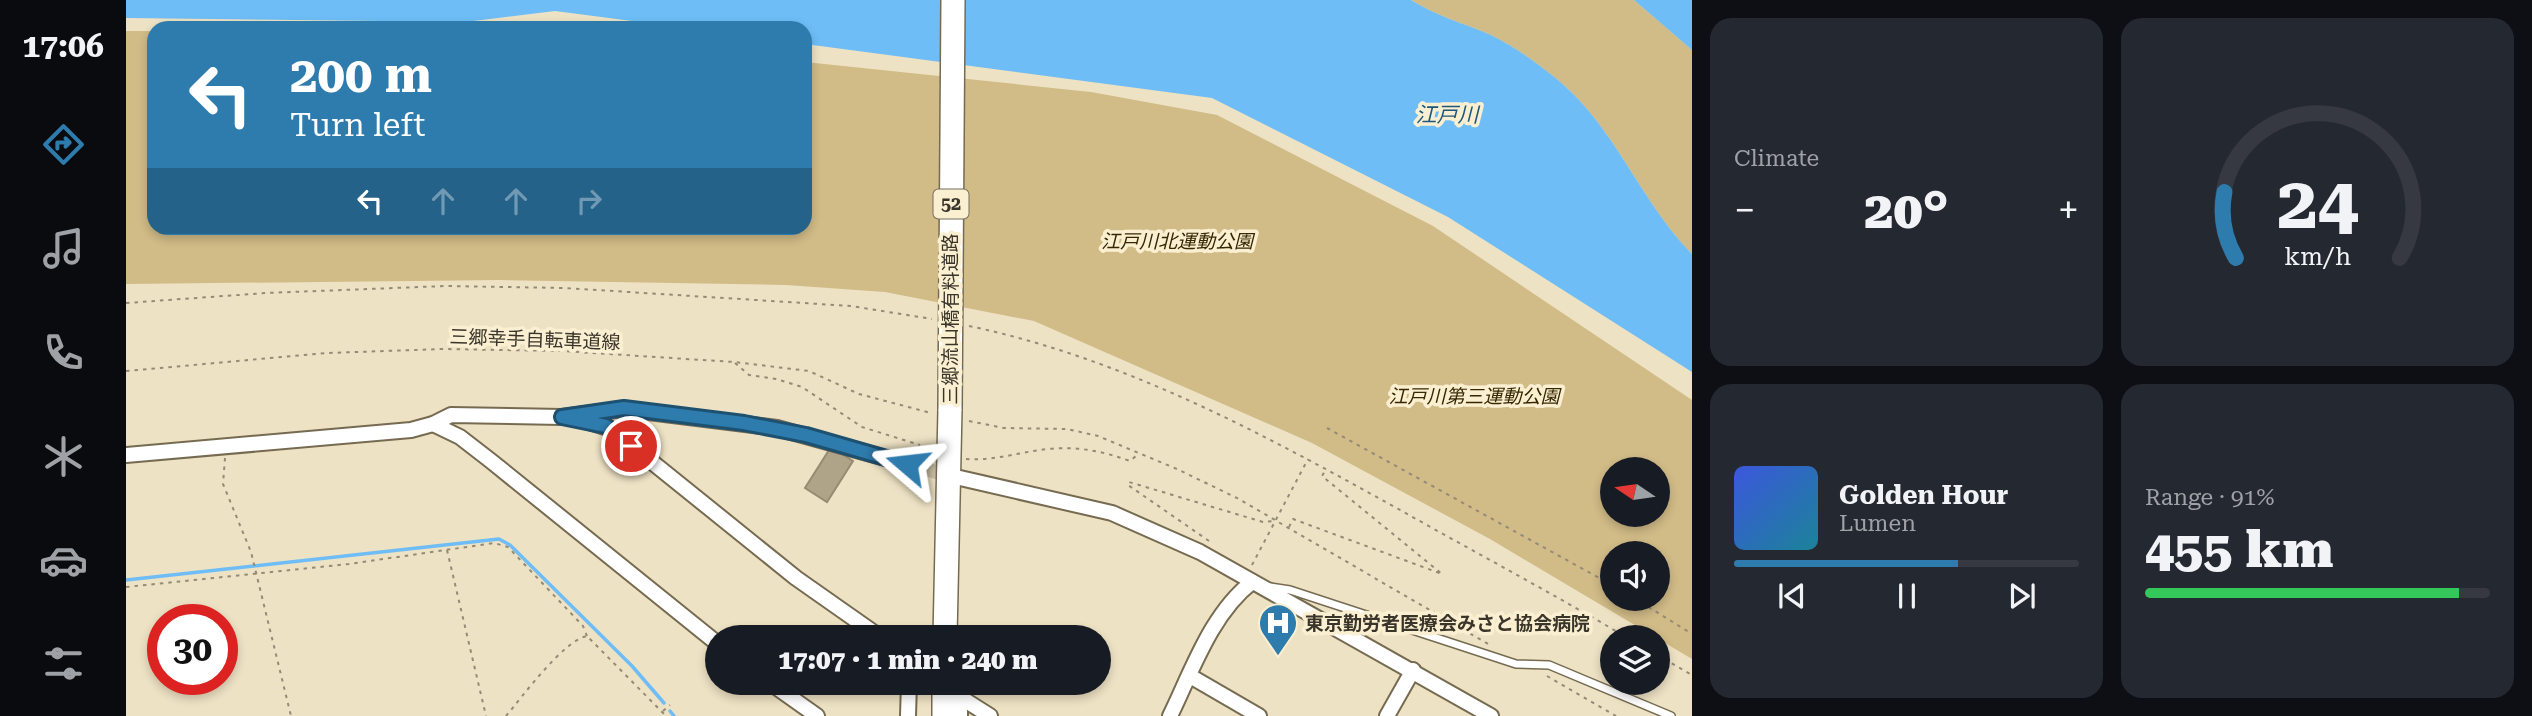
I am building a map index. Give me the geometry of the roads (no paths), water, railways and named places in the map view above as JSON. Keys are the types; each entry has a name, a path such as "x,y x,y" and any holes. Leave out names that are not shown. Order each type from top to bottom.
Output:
{"main road":[{"name":"三郷流山橋有料道路","path":"946,625 954,485 950,414 953,0"},
{"path":"944,695 944,716"}],"street":[{"path":"562,417 624,408 744,423 806,435 907,464"},
{"path":"126,454 411,430 452,415 583,419 611,429 796,578 863,625"},
{"path":"433,424 460,438 491,461 705,634"},
{"path":"954,485 1079,503 1123,517 1253,580 1491,716"},
{"path":"1170,716 1219,620 1253,580"},
{"path":"1388,716 1413,670"},
{"path":"1190,676 1259,716"},
{"path":"787,695 817,716"},
{"path":"908,716 909,695"},
{"path":"960,716 960,697 990,716"}],"lane":[{"path":"1253,580 1529,666 1549,666 1671,716"}],"water":[{"name":"江戸川","path":"126,0 1411,0 1505,42 1528,57 1568,89 1602,128 1659,214 1692,254 1692,372 1448,217 1212,98 812,45 812,21 632,21 555,11 473,21 126,18"},
{"path":"1634,0 1692,0 1692,50"}],"waterway":[{"path":"126,580 499,539 510,545 632,666 664,703"},
{"path":"670,711 674,716"}],"tunnel":[{"path":"907,464 955,477"}],"place":[{"name":"東京勤労者医療会みさと協会病院","path":"1278,657"}],"park label":[{"name":"江戸川北運動公園","path":"1177,241"},
{"name":"江戸川第三運動公園","path":"1474,396"}]}
